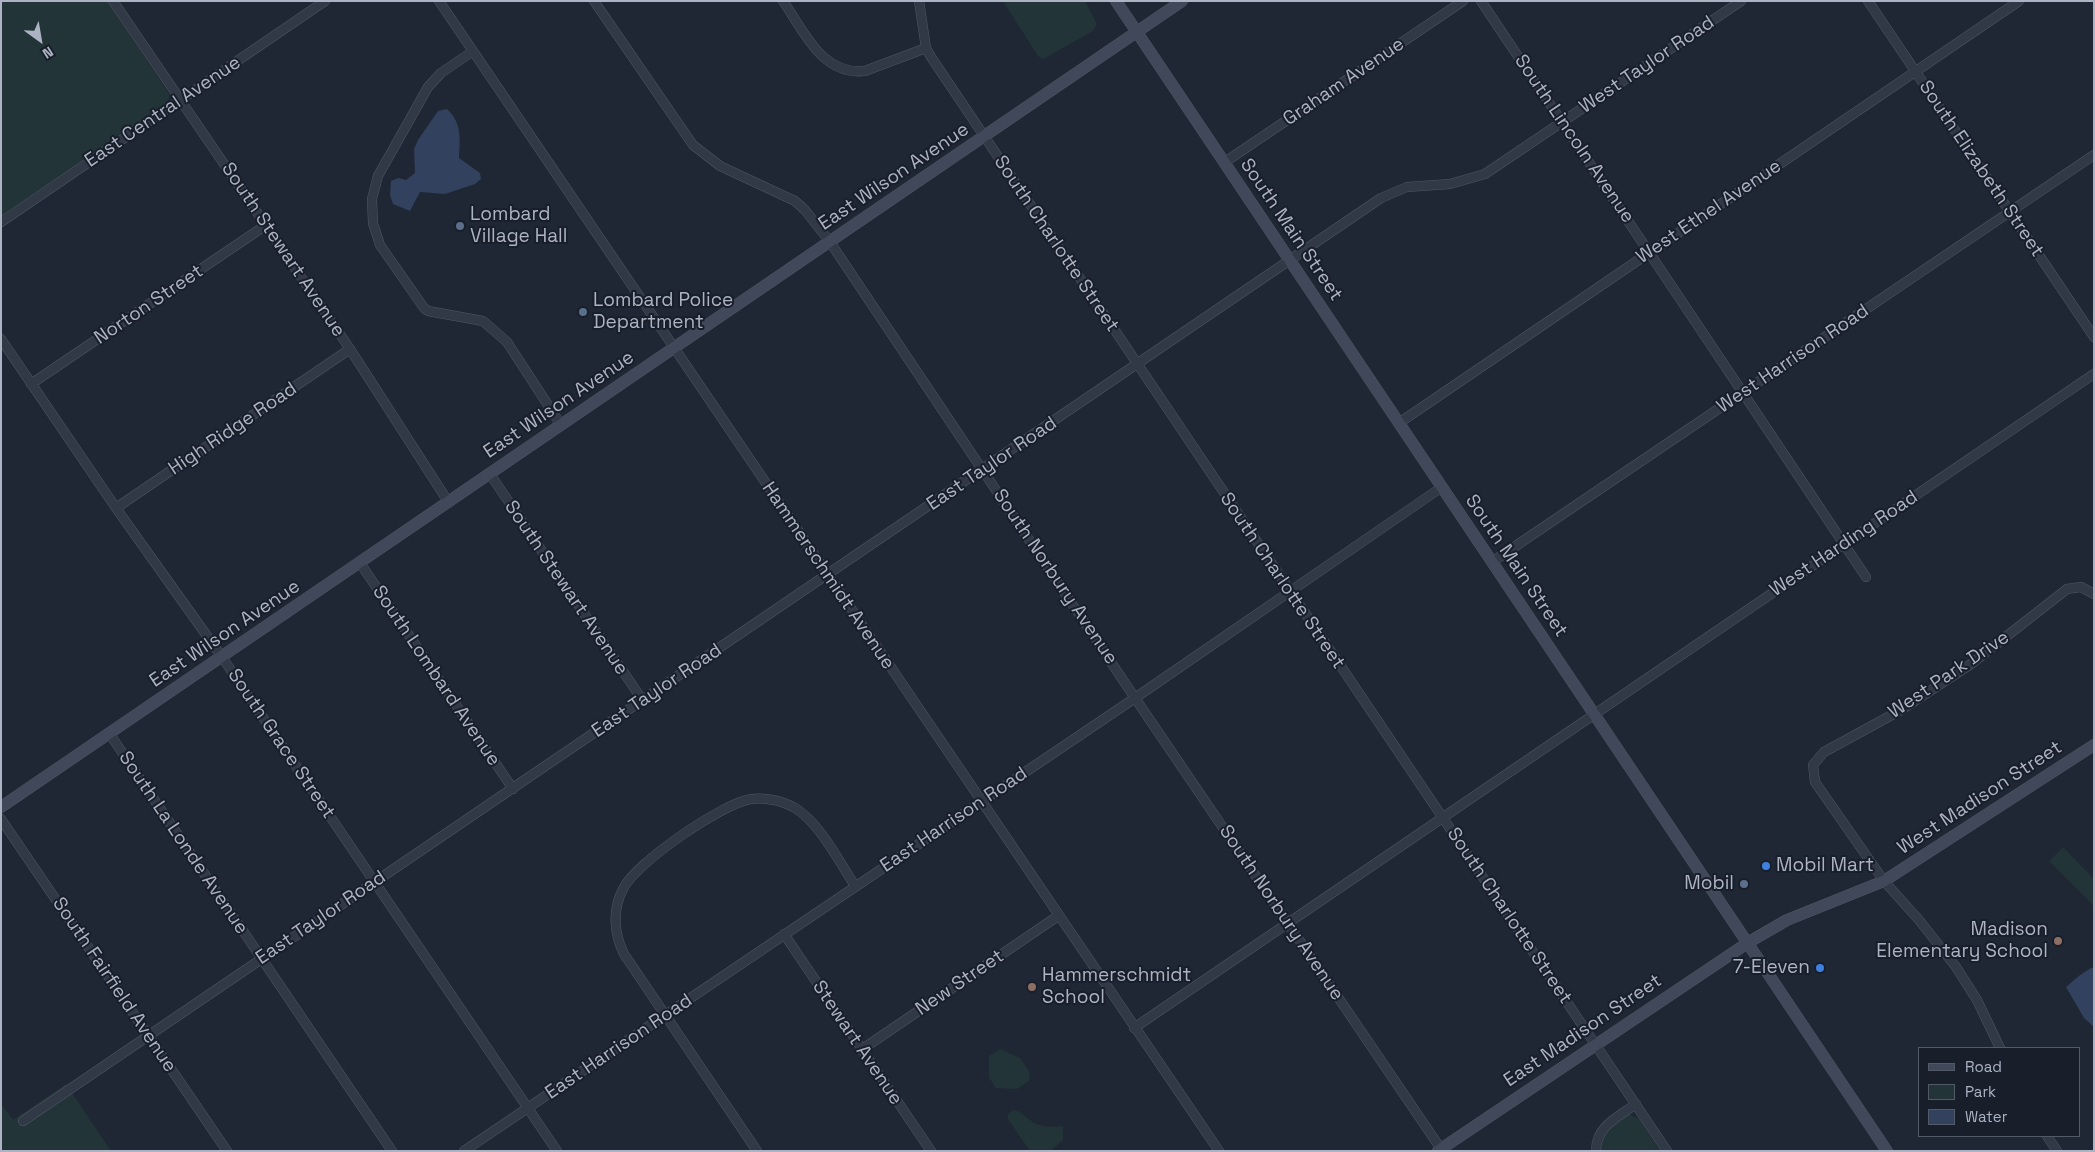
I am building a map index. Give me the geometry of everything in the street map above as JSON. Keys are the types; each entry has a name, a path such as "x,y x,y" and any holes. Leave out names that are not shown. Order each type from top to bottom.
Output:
{"street":[{"name":"South Stewart Avenue","path":"113,1 350,349 449,503"},
{"name":"East Central Avenue","path":"1,222 325,1"},
{"name":"Hammerschmidt Avenue","path":"439,1 1219,1151"},
{"name":"South Norbury Avenue","path":"594,1 693,145 720,166 794,201 805,210 830,242 1439,1150"},
{"path":"783,1 820,54 838,68 855,72 865,71 926,48"},
{"name":"South Charlotte Street","path":"919,1 926,48 1289,592 1667,1151"},
{"name":"South Main Street","path":"1116,1 1749,942 1887,1151"},
{"name":"East Wilson Avenue","path":"1,807 1182,1"},
{"name":"Graham Avenue","path":"1225,162 1463,1"},
{"name":"South Lincoln Avenue","path":"1481,1 1866,577"},
{"name":"West Taylor Road","path":"1291,261 1388,194 1418,185 1450,184 1485,174 1741,1"},
{"name":"South Elizabeth Street","path":"1868,1 2094,337"},
{"name":"West Ethel Avenue","path":"1399,423 2019,1"},
{"path":"473,51 441,73 420,100 378,176 372,199 373,223 380,245 424,308 484,321 496,331 507,342 561,426"},
{"name":"West Harrison Road","path":"1492,562 2094,156"},
{"name":"Norton Street","path":"31,384 266,225"},
{"name":"East Taylor Road","path":"23,1121 374,881 513,789 1291,261"},
{"name":"South Grace Street","path":"1,339 116,508 222,657 557,1151"},
{"name":"High Ridge Road","path":"116,508 350,349"},
{"name":"West Harding Road","path":"1134,1028 2094,374"},
{"name":"South Stewart Avenue","path":"490,474 643,701"},
{"name":"East Harrison Road","path":"464,1151 1135,698 1442,487"},
{"name":"South Lombard Avenue","path":"360,563 513,789"},
{"name":"West Park Drive","path":"1884,881 1815,782 1812,765 1824,752 1901,710 1971,664 2067,589 2081,587 2094,594"},
{"name":"South La Londe Avenue","path":"109,733 392,1151"},
{"name":"West Madison Street","path":"1749,942 1787,920 1884,881 2094,745"},
{"path":"757,1151 624,954 616,927 617,904 623,887 645,862 730,806 752,799 773,800 794,808 810,820 855,886"},
{"name":"South Fairfield Avenue","path":"1,819 227,1151"},
{"path":"1884,881 1919,920 1956,967 1977,1000 2000,1047"},
{"name":"New Street","path":"862,1050 1058,916"},
{"name":"Stewart Avenue","path":"784,934 931,1151"},
{"name":"East Madison Street","path":"1439,1150 1749,942"},
{"path":"1596,1151 1596,1140 1602,1128 1636,1104"},
{"path":"2048,1137 2057,1151"}],"green space":[{"path":"1,1 107,1 169,94 169,99 164,105 1,216"},
{"path":"1003,1 1085,1 1097,24 1093,31 1043,59 1038,56"},
{"path":"2063,847 2094,879 2094,906 2049,861"},
{"path":"1000,1049 1020,1058 1030,1073 1029,1081 1017,1089 996,1088 989,1078 989,1056"},
{"path":"66,1084 111,1151 1,1151 1,1104 13,1120"},
{"path":"1013,1110 1040,1125 1049,1127 1063,1126 1063,1140 1050,1151 1030,1151 1008,1119 1008,1114"},
{"path":"1629,1114 1639,1119 1660,1151 1600,1151 1603,1139 1609,1128"}],"water":[{"path":"447,109 458,125 460,137 459,158 480,173 481,179 475,184 445,194 420,192 410,211 393,204 390,195 391,181 398,178 406,180 415,173 414,149 418,140 438,111"},
{"path":"2091,968 2094,968 2094,1027 2084,1018 2066,987"}],"place":[{"name":"Lombard Village Hall","path":"460,226"},
{"name":"Lombard Police Department","path":"583,312"},
{"name":"Mobil Mart","path":"1766,866"},
{"name":"Mobil","path":"1744,884"},
{"name":"Madison Elementary School","path":"2058,941"},
{"name":"7-Eleven","path":"1820,968"},
{"name":"Hammerschmidt School","path":"1032,987"}]}
